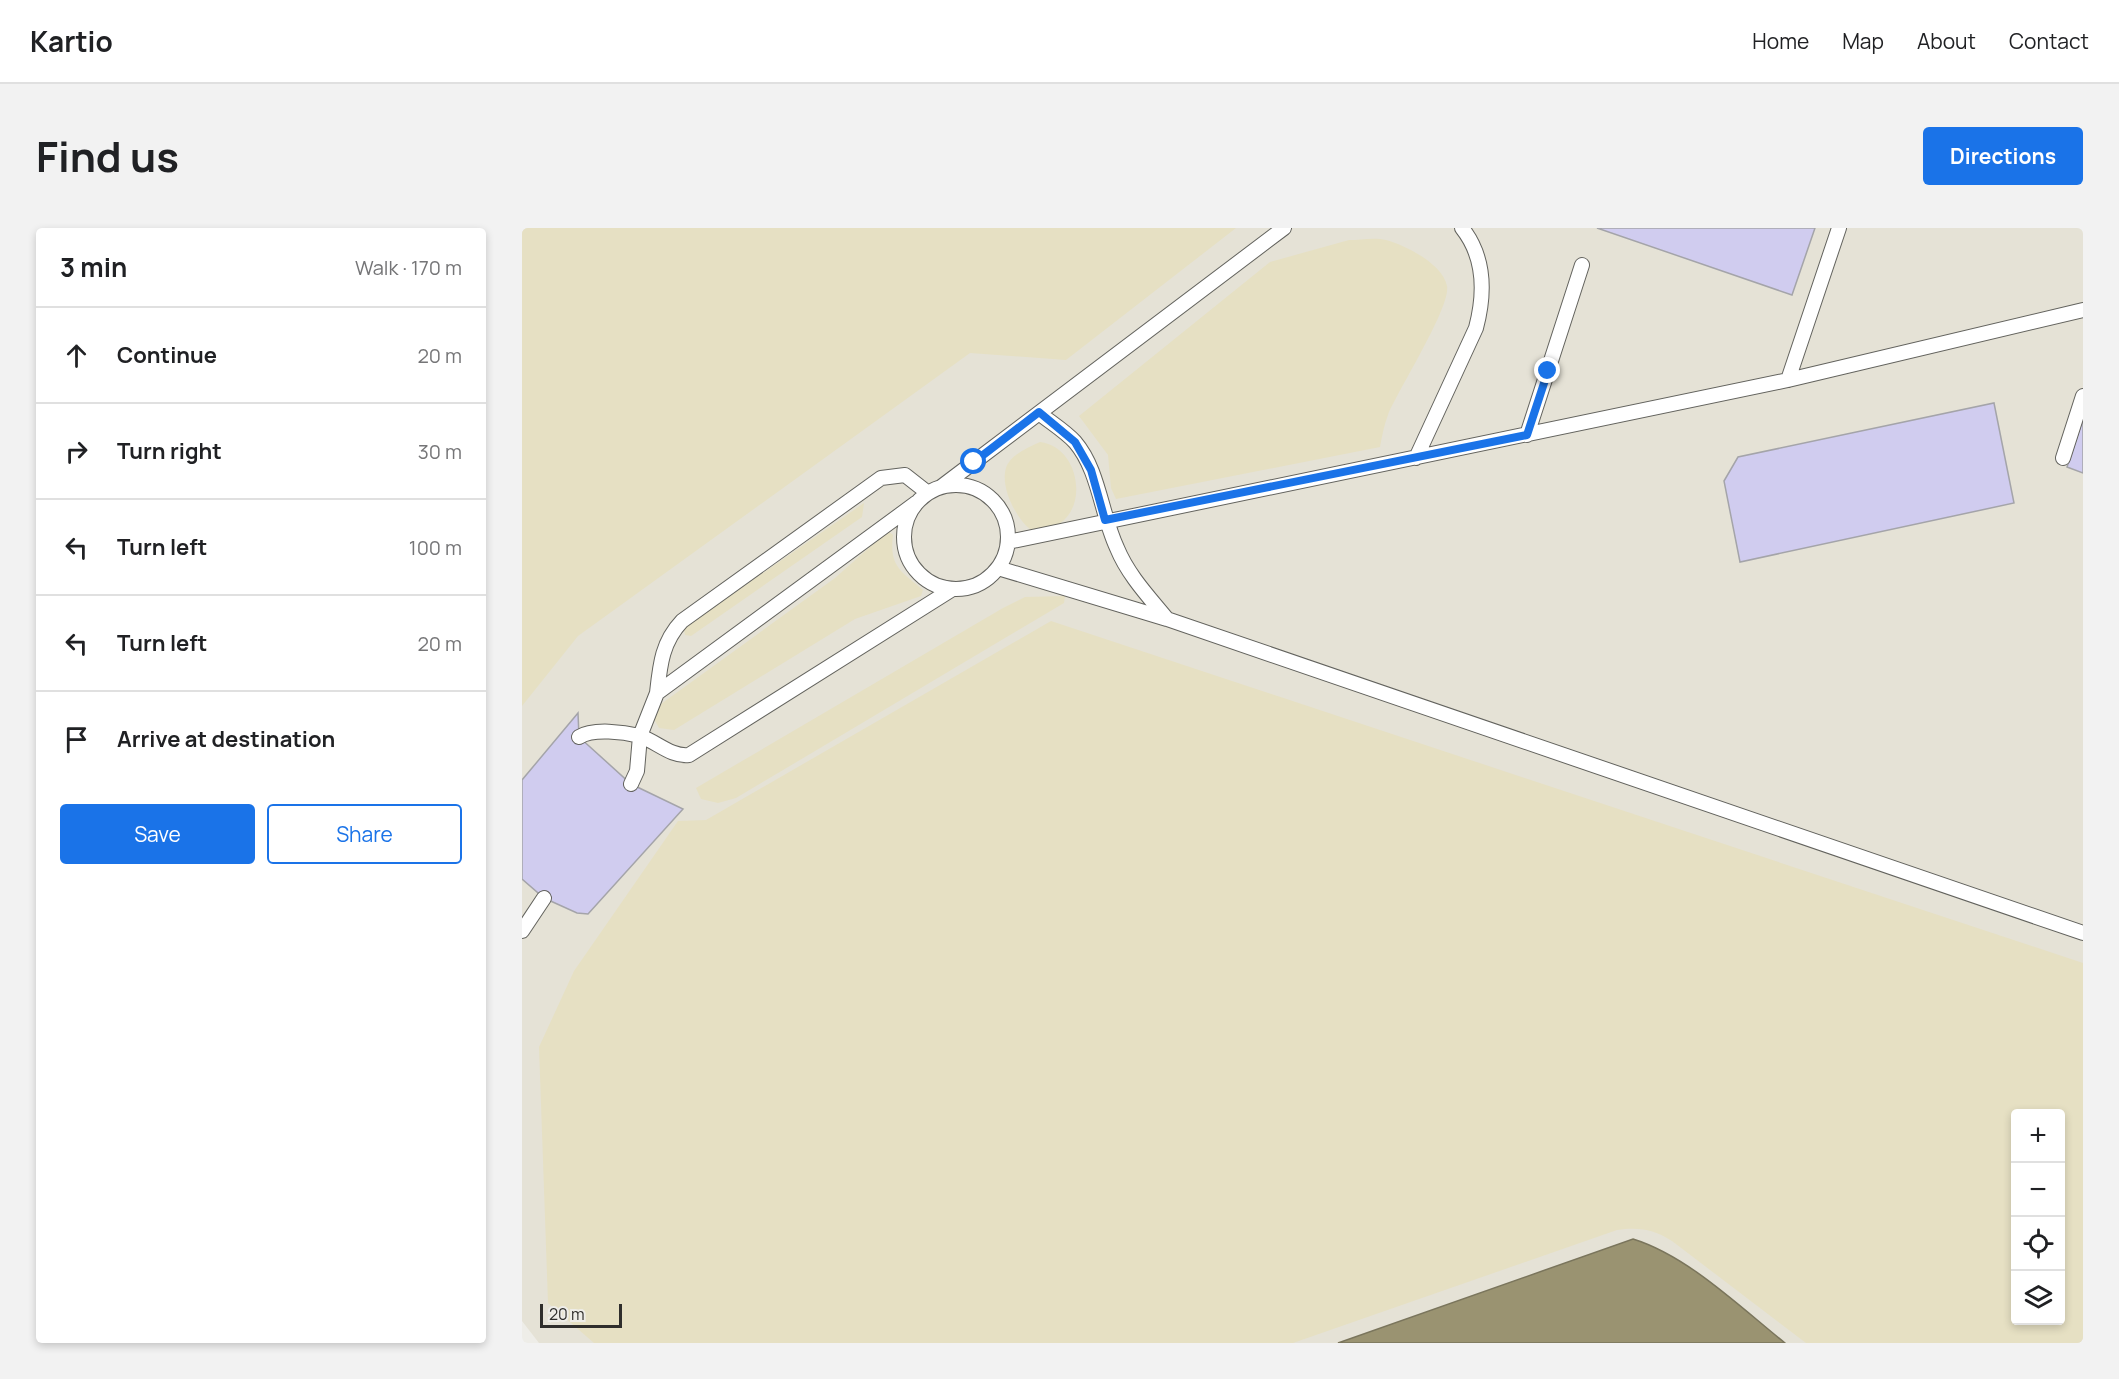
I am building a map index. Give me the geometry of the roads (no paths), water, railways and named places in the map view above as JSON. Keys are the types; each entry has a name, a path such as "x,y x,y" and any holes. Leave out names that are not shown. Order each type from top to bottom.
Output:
{"lane":[{"path":"657,693 928,493 941,487 1284,228"},
{"path":"1416,458 1476,328 1482,307 1483,284 1478,261 1468,236 1462,228"},
{"path":"1788,380 1839,228"},
{"path":"1527,435 1582,265"},
{"path":"1008,542 1105,520 1788,380 2083,310"},
{"path":"2063,458 2083,396"},
{"path":"1039,412 1075,442 1091,470 1105,520 1130,572 1167,619"},
{"path":"631,784 637,771 640,736 657,693 662,651 673,630 682,621 881,478 904,474 928,493"},
{"path":"916,503 907,517 903,532 904,548 910,563 919,575 934,586 951,590 969,588 986,581 998,568 1006,552 1008,542 1004,516 986,493 972,487 941,487"},
{"path":"998,568 1167,619 2083,933"},
{"path":"579,737 589,731 640,736 678,755 694,753 951,590"},
{"path":"522,931 544,898"}]}
